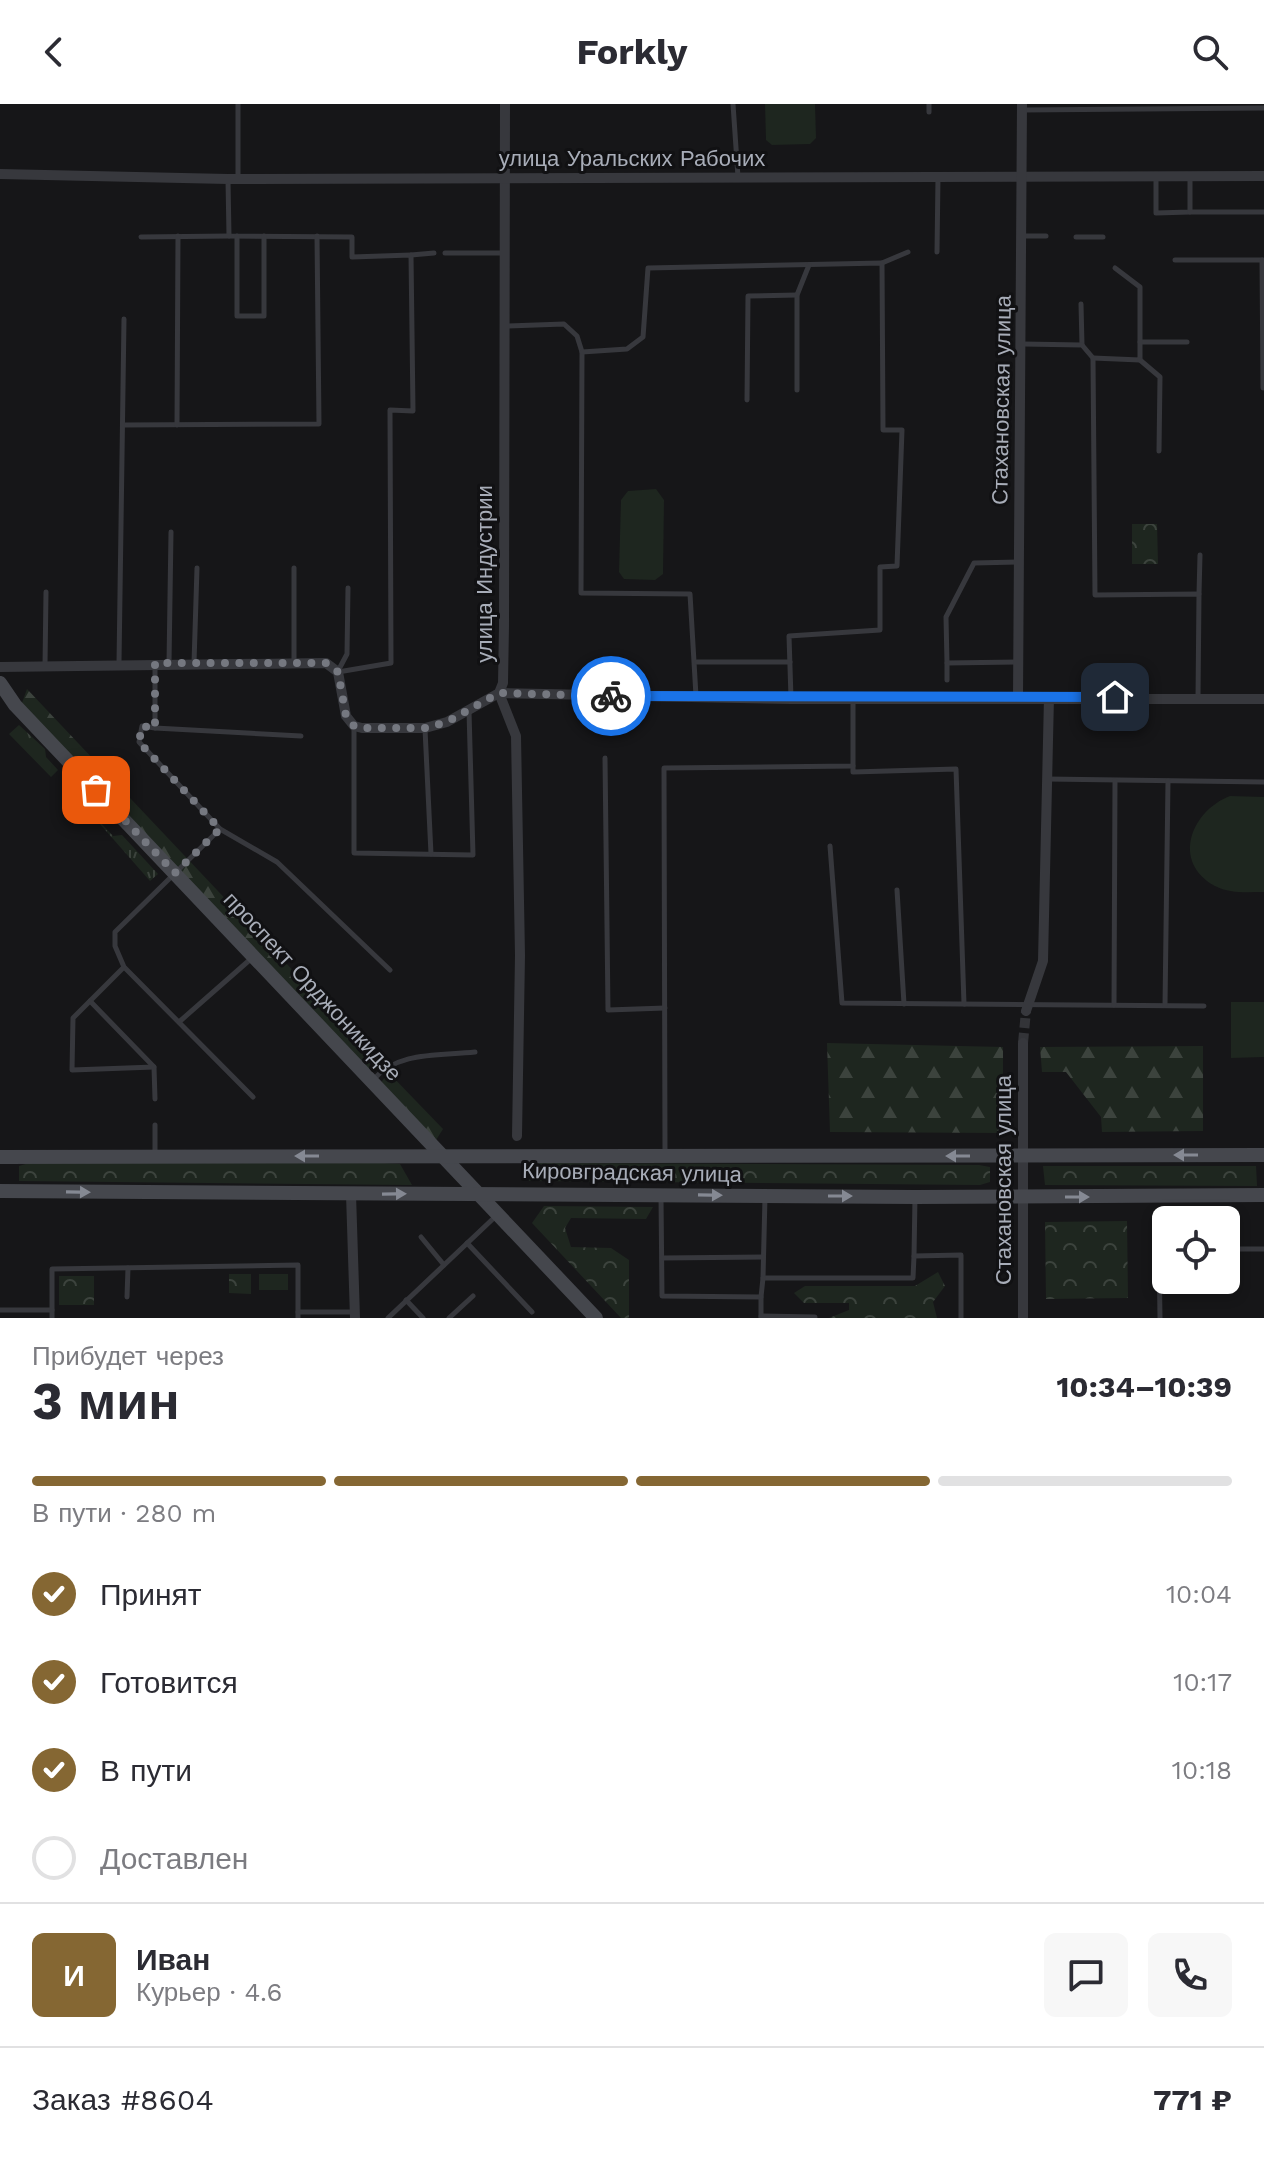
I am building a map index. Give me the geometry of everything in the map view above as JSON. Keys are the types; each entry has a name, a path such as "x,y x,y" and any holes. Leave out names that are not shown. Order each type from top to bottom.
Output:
{"main road":[{"name":"проспект Орджоникидзе","path":"0,683 15,705 596,1318"},
{"name":"Кировградская улица","path":"0,1157 1264,1155"},
{"name":"Кировградская улица","path":"0,1191 915,1197 1264,1195"}],"street":[{"name":"улица Индустрии","path":"505,104 503,683 499,693 516,736 520,955 517,1136"},
{"name":"Стахановская улица","path":"1018,697 1023,344 1022,107"},
{"name":"улица Уральских Рабочих","path":"0,174 233,179 1021,174 1264,176"},
{"path":"0,667 119,663 326,663 338,672 346,716 354,726 425,728 469,711 499,693 791,699 1264,699"},
{"path":"1028,1008 1043,961 1049,697"},
{"name":"Стахановская улица","path":"1023,1043 1023,1318"},
{"path":"351,1194 354,1315"}],"lane":[{"path":"229,236 238,104"},
{"path":"733,104 738,178"},
{"path":"929,104 929,112"},
{"path":"1022,107 1264,108"},
{"path":"937,252 938,175"},
{"path":"1156,176 1156,213 1264,212"},
{"path":"1190,176 1190,212"},
{"path":"177,425 178,236"},
{"path":"237,236 237,316 264,316 264,236"},
{"path":"123,425 319,424 317,236"},
{"path":"1022,236 1046,236"},
{"path":"141,237 352,237 352,257 434,253"},
{"path":"1076,237 1103,237"},
{"path":"582,352 627,349 643,337 648,268 882,263 908,252"},
{"path":"445,253 504,253"},
{"path":"338,672 391,663 390,410 413,411 411,255"},
{"path":"1175,260 1263,260 1263,388"},
{"path":"791,699 789,636 880,630 880,567 897,566 902,430 883,430 882,263"},
{"path":"797,390 797,295 809,265"},
{"path":"1115,268 1140,287 1140,360"},
{"path":"747,400 748,296 797,295"},
{"path":"1081,304 1082,345 1093,358 1095,595 1199,594"},
{"path":"119,663 124,319"},
{"path":"504,326 564,324 577,336 582,352 581,593 690,594 697,662 696,698"},
{"path":"1140,342 1187,342"},
{"path":"1023,344 1082,345"},
{"path":"1093,358 1140,360 1160,377 1159,451"},
{"path":"169,663 171,532"},
{"path":"1198,698 1200,555"},
{"path":"947,680 946,617 974,563 1019,562"},
{"path":"194,663 197,568"},
{"path":"294,568 294,664"},
{"path":"338,672 347,654 348,588"},
{"path":"45,665 46,592"},
{"path":"697,662 790,662"},
{"path":"947,663 1017,662"},
{"path":"155,663 155,728"},
{"path":"853,698 853,772 956,769 964,1004"},
{"path":"354,726 354,853 473,855 469,711"},
{"path":"301,736 142,726 139,742 220,829 277,862 390,970"},
{"path":"425,728 431,854"},
{"path":"605,758 608,1010 665,1008"},
{"path":"665,1156 664,768 853,766"},
{"path":"1046,779 1264,782"},
{"path":"1114,1005 1115,781"},
{"path":"1165,1005 1168,781"},
{"path":"220,829 115,932 115,946 124,967 253,1097"},
{"path":"830,846 842,1003 1028,1008 1204,1006"},
{"path":"824,887 834,885"},
{"path":"897,890 904,1004"},
{"path":"179,1022 254,956"},
{"path":"124,967 73,1018 72,1070 154,1067"},
{"path":"90,1001 154,1067 155,1099"},
{"path":"372,1081 386,1065 406,1058 475,1052"},
{"path":"155,1125 155,1157"},
{"path":"661,1194 662,1296 761,1297"},
{"path":"765,1196 761,1317 815,1317"},
{"path":"763,1278 913,1278 915,1197"},
{"path":"388,1318 497,1215"},
{"path":"421,1237 444,1265"},
{"path":"467,1243 532,1312"},
{"path":"1240,1249 1264,1249"},
{"path":"914,1256 961,1255 961,1318"},
{"path":"662,1258 763,1257"},
{"path":"52,1318 52,1269 298,1265 298,1315 354,1315"},
{"path":"127,1297 128,1268"},
{"path":"1160,1294 1160,1318"},
{"path":"449,1318 473,1296"},
{"path":"406,1300 423,1318"},
{"path":"0,1310 52,1310"}],"green space":[{"path":"765,104 815,104 816,138 810,144 772,145 766,140"},
{"path":"656,489 664,500 663,574 655,580 624,579 619,572 621,500 628,491"},
{"path":"1132,524 1157,524 1158,564 1132,564"},
{"path":"27,689 371,1053 369,1072 22,703"},
{"path":"19,725 45,749 46,757 58,770 51,777 9,734"},
{"path":"71,791 113,836 122,835 158,874 150,881"},
{"path":"1230,796 1264,797 1264,892 1221,889 1201,876 1193,864 1191,838 1197,825 1216,803"},
{"path":"1231,1002 1264,1002 1264,1057 1231,1058"},
{"path":"827,1043 1003,1047 1003,1133 830,1132"},
{"path":"1203,1046 1203,1131 1102,1132 1101,1117 1066,1072 1042,1072 1040,1047"},
{"path":"388,1072 443,1129 436,1140 381,1083"},
{"path":"29,1163 383,1163 400,1164 412,1185 19,1181 19,1166"},
{"path":"540,1163 979,1165 990,1167 990,1182 980,1185 529,1181 529,1166"},
{"path":"1043,1166 1256,1166 1257,1186 1045,1185"},
{"path":"544,1206 653,1207 646,1219 571,1218 565,1228 571,1247 611,1248 629,1260 629,1318 621,1318 532,1223"},
{"path":"1127,1221 1128,1298 1046,1299 1045,1222"},
{"path":"938,1272 945,1286 933,1302 937,1318 829,1318 849,1310 849,1303 804,1303 794,1293 805,1286 915,1286"},
{"path":"229,1274 251,1274 251,1294 229,1293"},
{"path":"259,1274 288,1274 288,1290 259,1290"},
{"path":"59,1276 94,1276 94,1305 59,1305"}],"tunnel":[{"path":"1023,1043 1026,1011"}],"way so far":[{"path":"96,790 175,873 220,829 139,742 142,726 155,728 155,663 326,663 338,672 346,716 354,726 362,728 425,728 447,722 499,693 611,696"}],"route":[{"path":"611,696 791,699 1115,697"}]}
